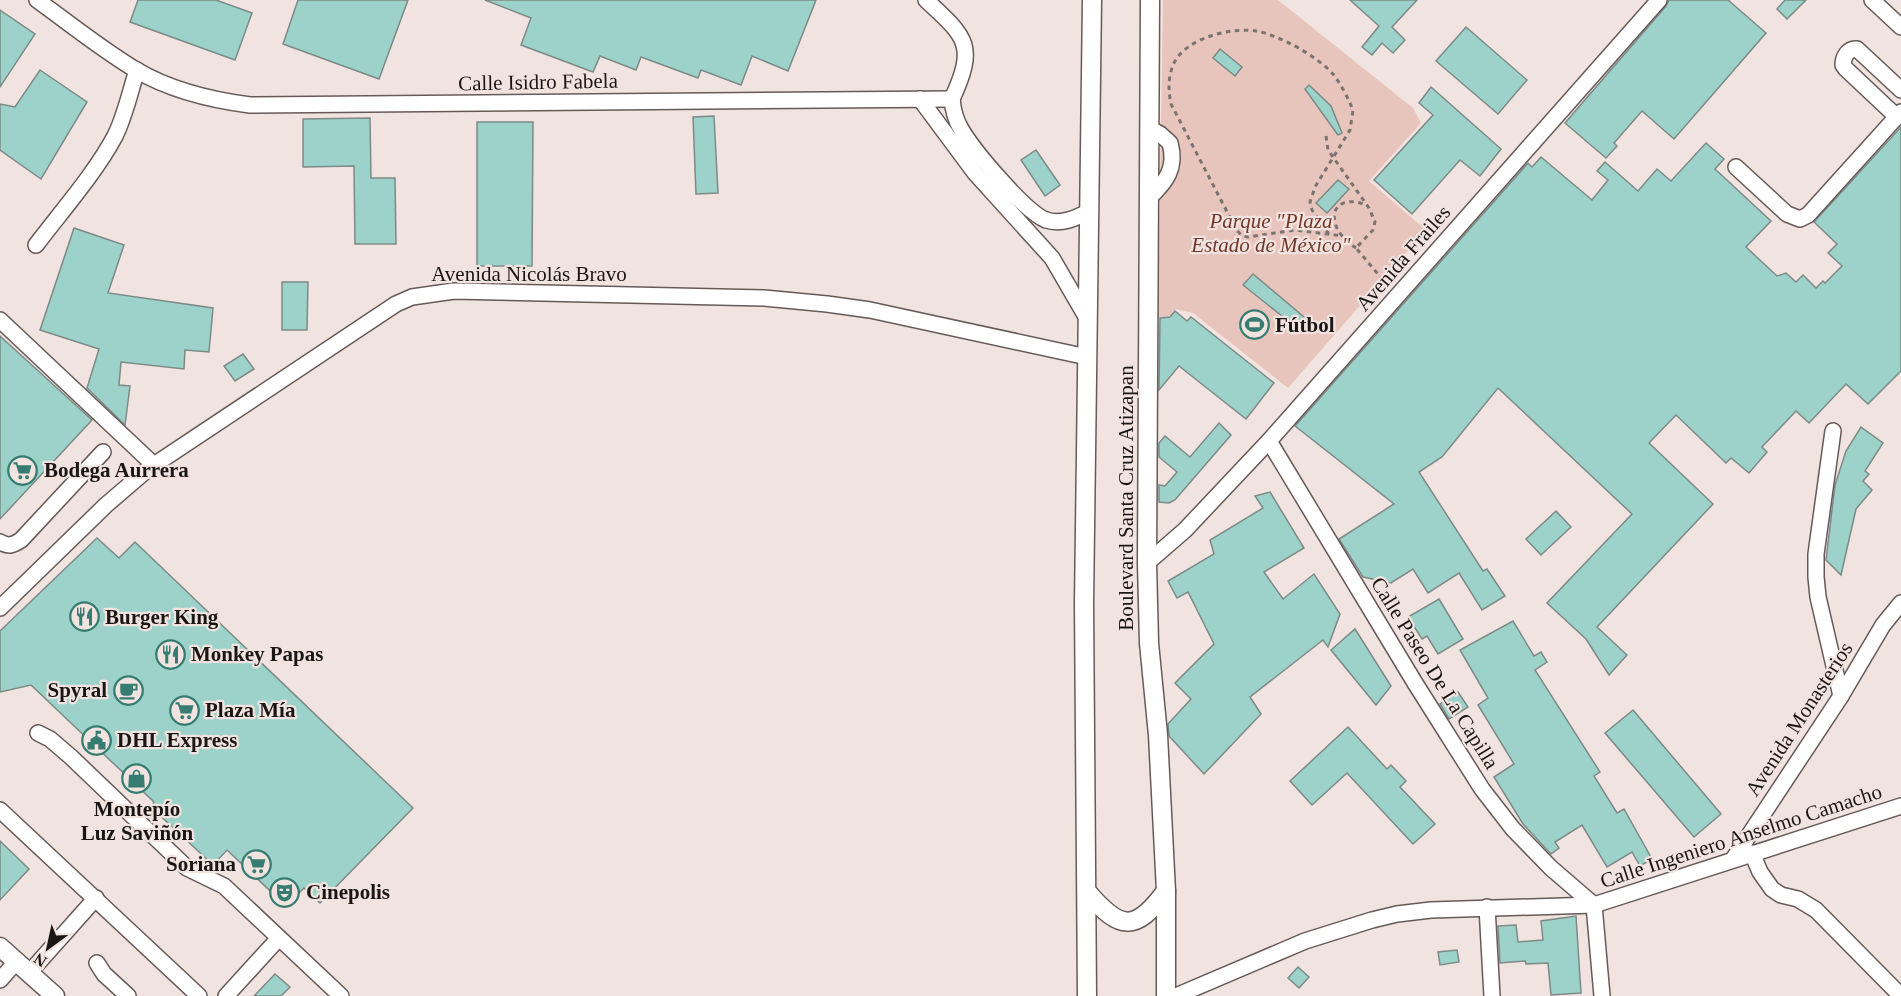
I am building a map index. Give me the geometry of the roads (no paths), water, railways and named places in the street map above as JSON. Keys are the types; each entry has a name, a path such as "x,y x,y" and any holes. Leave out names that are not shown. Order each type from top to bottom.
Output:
{"main road":[{"name":"Boulevard Santa Cruz Atizapan","path":"1087,996 1088,893 1084,616 1092,0"},
{"name":"Boulevard Santa Cruz Atizapan","path":"1149,0 1147,562 1149,643 1158,735 1166,891 1166,996"},
{"path":"1088,893 1102,910 1114,919 1127,921 1138,920 1148,914 1166,891"},
{"path":"0,947 55,996"}],"street":[{"name":"Calle Isidro Fabela","path":"37,0 137,70 171,86 202,96 250,105 952,99"},
{"path":"926,0 955,26 963,39 967,54 966,63 952,99 954,113 971,144 1022,204 1034,213 1047,220 1058,222 1090,211"},
{"name":"Avenida Frailes","path":"1147,562 1185,530 1269,441 1659,0"},
{"path":"1872,0 1901,27"},
{"path":"1736,167 1787,214 1800,219 1808,215 1899,115 1846,69 1843,65 1845,56 1850,50 1857,49 1901,90"},
{"path":"36,245 114,138 121,123 137,70"},
{"path":"920,99 975,173 1052,258 1089,321"},
{"name":"Avenida Nicolás Bravo","path":"0,608 106,505 154,465 396,304 412,297 466,291 764,298 870,310 1087,357"},
{"path":"0,320 154,465"},
{"path":"1833,431 1816,554 1816,577 1818,597 1841,696"},
{"name":"Calle Paseo De La Capilla","path":"1269,441 1415,683 1482,789 1513,829 1551,868 1594,905"},
{"path":"0,542 13,545 21,540 103,452"},
{"name":"Avenida Monasterios","path":"1734,858 1841,696 1883,625 1901,603"},
{"path":"38,733 50,739 71,757 187,868 225,886 341,996"},
{"name":"Calle Ingeniero Anselmo Camacho","path":"1176,996 1305,941 1372,920 1420,911 1594,905 1901,806"},
{"path":"0,810 199,996"},
{"path":"1752,853 1760,872 1772,889 1798,899 1816,910 1901,996"},
{"path":"0,980 23,967 96,898"},
{"path":"1594,905 1602,996"},
{"path":"1487,908 1492,996"},
{"path":"226,996 279,938"},
{"path":"98,963 104,974 128,996"}],"place":[{"name":"Fútbol","path":"1254,325"},
{"name":"Bodega Aurrera","path":"23,470"},
{"name":"Burger King","path":"84,617"},
{"name":"Monkey Papas","path":"170,654"},
{"name":"Spyral","path":"128,690"},
{"name":"Plaza Mía","path":"184,710"},
{"name":"DHL Express","path":"96,740"},
{"name":"Montepío Luz Saviñón","path":"137,778"},
{"name":"Soriana","path":"257,864"},
{"name":"Cinepolis","path":"285,892"}],"park label":[{"name":"Parque \"Plaza Estado de México\"","path":"1271,233"}]}
